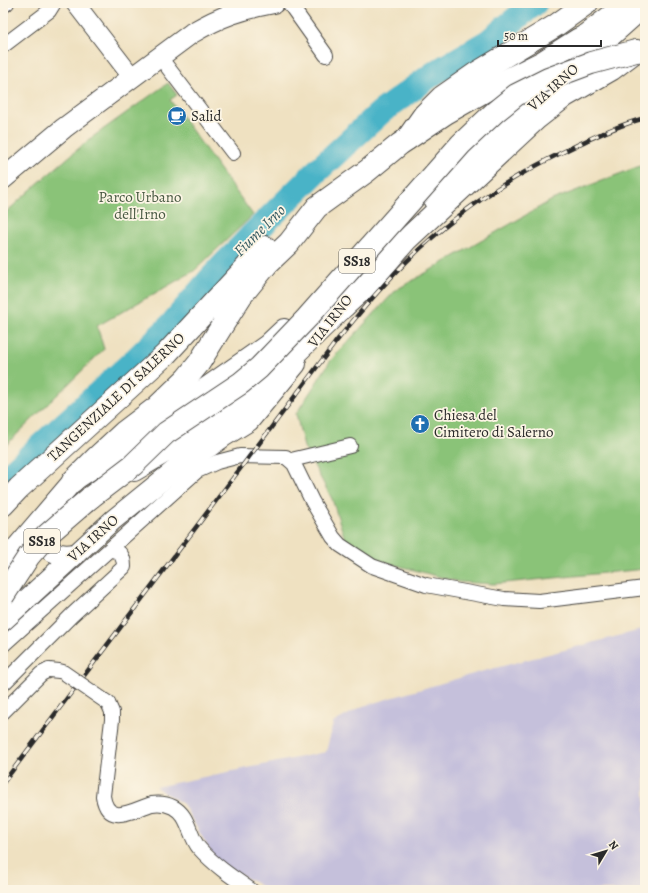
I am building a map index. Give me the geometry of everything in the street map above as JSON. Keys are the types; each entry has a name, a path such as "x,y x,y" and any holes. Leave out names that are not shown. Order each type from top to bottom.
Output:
{"highway":[{"path":"404,141 424,115 442,97 475,74 555,26 587,3"},
{"path":"404,141 462,104 540,63 579,39"},
{"path":"91,497 227,414 255,392 366,286 406,240 537,118 565,96 612,69 641,50"},
{"name":"SS18","path":"3,596 29,556 47,535 91,497 133,465 166,433 241,383 259,368 307,318 461,144 495,112 516,95 548,79 591,64 641,50"},
{"name":"TANGENZIALE DI SALERNO","path":"3,505 24,482 166,354 264,248 284,230 367,171 404,141"},
{"path":"73,481 124,432 157,407 186,379 199,363 241,296 268,263 289,243 316,207"}],"main road":[{"path":"3,179 64,128 192,33 230,13 255,6 274,3"},
{"name":"VIA IRNO","path":"3,563 73,481 127,446 160,420 267,345 302,312 466,130 579,39 627,3"},
{"name":"VIA IRNO","path":"3,621 113,520 187,460 249,421 344,306 371,269 414,222 481,152 645,6"},
{"path":"42,518 38,529 38,536 46,547 51,551 64,556 70,556 77,553"}],"street":[{"path":"3,6 8,3"},
{"path":"3,46 48,11 54,3"},
{"path":"75,3 132,77"},
{"path":"289,3 326,55"},
{"path":"159,56 233,153"},
{"path":"291,460 350,446"},
{"path":"3,645 111,550 197,471 217,462 240,456 282,456 291,460 302,478 312,501 333,537 340,545 372,566 426,585 467,593 539,601 645,588"},
{"path":"3,549 42,518"},
{"path":"3,684 72,614 124,567 122,556 118,551 111,550"},
{"path":"3,607 13,606 26,601"},
{"path":"3,712 41,674 49,670 63,672 108,702 112,712 112,720 103,796 108,810 113,813 120,814 153,804 173,807 178,810 186,820 196,844 209,859 251,890"}],"shaded area":[{"path":"645,629 645,890 268,890 216,861 183,804 155,787 326,752 333,723 363,706 480,672"}],"green space":[{"name":"Parco Urbano dell'Irno","path":"168,83 177,95 170,100 253,215 194,271 97,326 104,349 3,448 3,215 91,138"},
{"path":"645,164 645,569 494,584 459,582 384,562 362,553 345,539 332,499 304,447 296,414 331,360 396,290 552,200"}],"waterway":[{"name":"Fiume Irno","path":"3,480 136,359 170,326 211,278 250,237 319,169 381,112 433,74 489,41 535,3"}],"railway":[{"path":"3,783 335,343 391,277 438,233 468,209 510,181 539,164 587,140 645,118"}],"place":[{"name":"Salid","path":"177,116"},
{"name":"Chiesa del Cimitero di Salerno","path":"420,424"}]}
